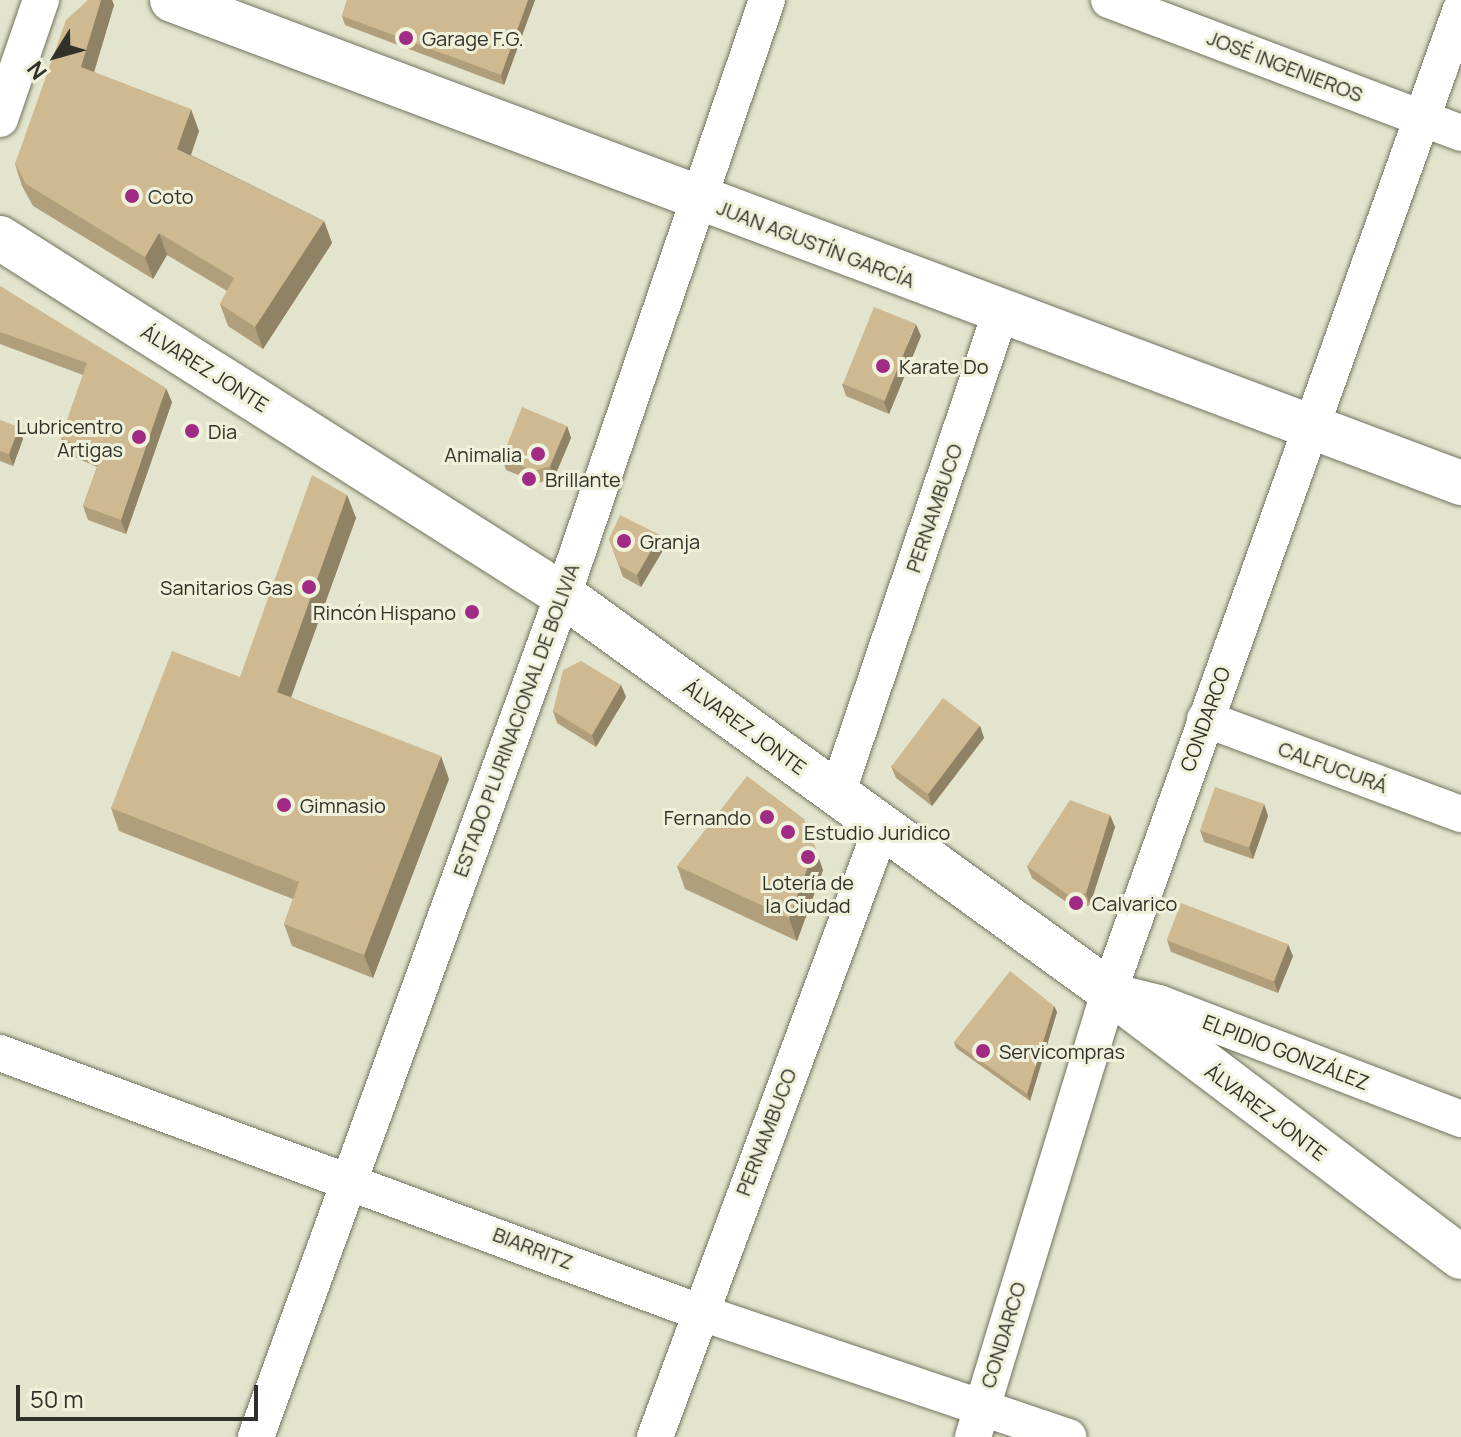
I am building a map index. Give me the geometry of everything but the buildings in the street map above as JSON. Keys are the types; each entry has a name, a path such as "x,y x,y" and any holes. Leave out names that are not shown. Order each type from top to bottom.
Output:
{"street":[{"path":"0,119 41,0"},
{"name":"JUAN AGUSTÍN GARCÍA","path":"172,0 1000,314 1310,425 1461,483"},
{"name":"ESTADO PLURINACIONAL DE BOLIVIA","path":"256,1437 563,595 767,0"},
{"name":"JOSÉ INGENIEROS","path":"1109,0 1461,133"},
{"name":"CONDARCO","path":"977,1421 1109,991 1461,9"},
{"name":"ÁLVAREZ JONTE","path":"0,238 563,595 881,829 1109,991 1461,1257"},
{"name":"PERNAMBUCO","path":"837,794 1000,314"},
{"name":"CALFUCURÁ","path":"1205,719 1461,814"},
{"name":"PERNAMBUCO","path":"655,1437 881,829"},
{"name":"ELPIDIO GONZÁLEZ","path":"1109,991 1159,1003 1461,1119"},
{"name":"BIARRITZ","path":"0,1053 351,1179 977,1421 1068,1437"}],"place":[{"name":"Garage F.G.","path":"406,38"},
{"name":"Coto","path":"132,196"},
{"name":"Karate Do","path":"883,366"},
{"name":"Dia","path":"192,431"},
{"name":"Lubricentro Artigas","path":"139,437"},
{"name":"Animalia","path":"538,454"},
{"name":"Brillante","path":"529,479"},
{"name":"Granja","path":"624,541"},
{"name":"Sanitarios Gas","path":"309,587"},
{"name":"Rincón Hispano","path":"472,612"},
{"name":"Gimnasio","path":"284,805"},
{"name":"Fernando","path":"767,817"},
{"name":"Estudio Juridico","path":"788,832"},
{"name":"Lotería de la Ciudad","path":"808,857"},
{"name":"Calvarico","path":"1076,903"},
{"name":"Servicompras","path":"983,1051"}]}
